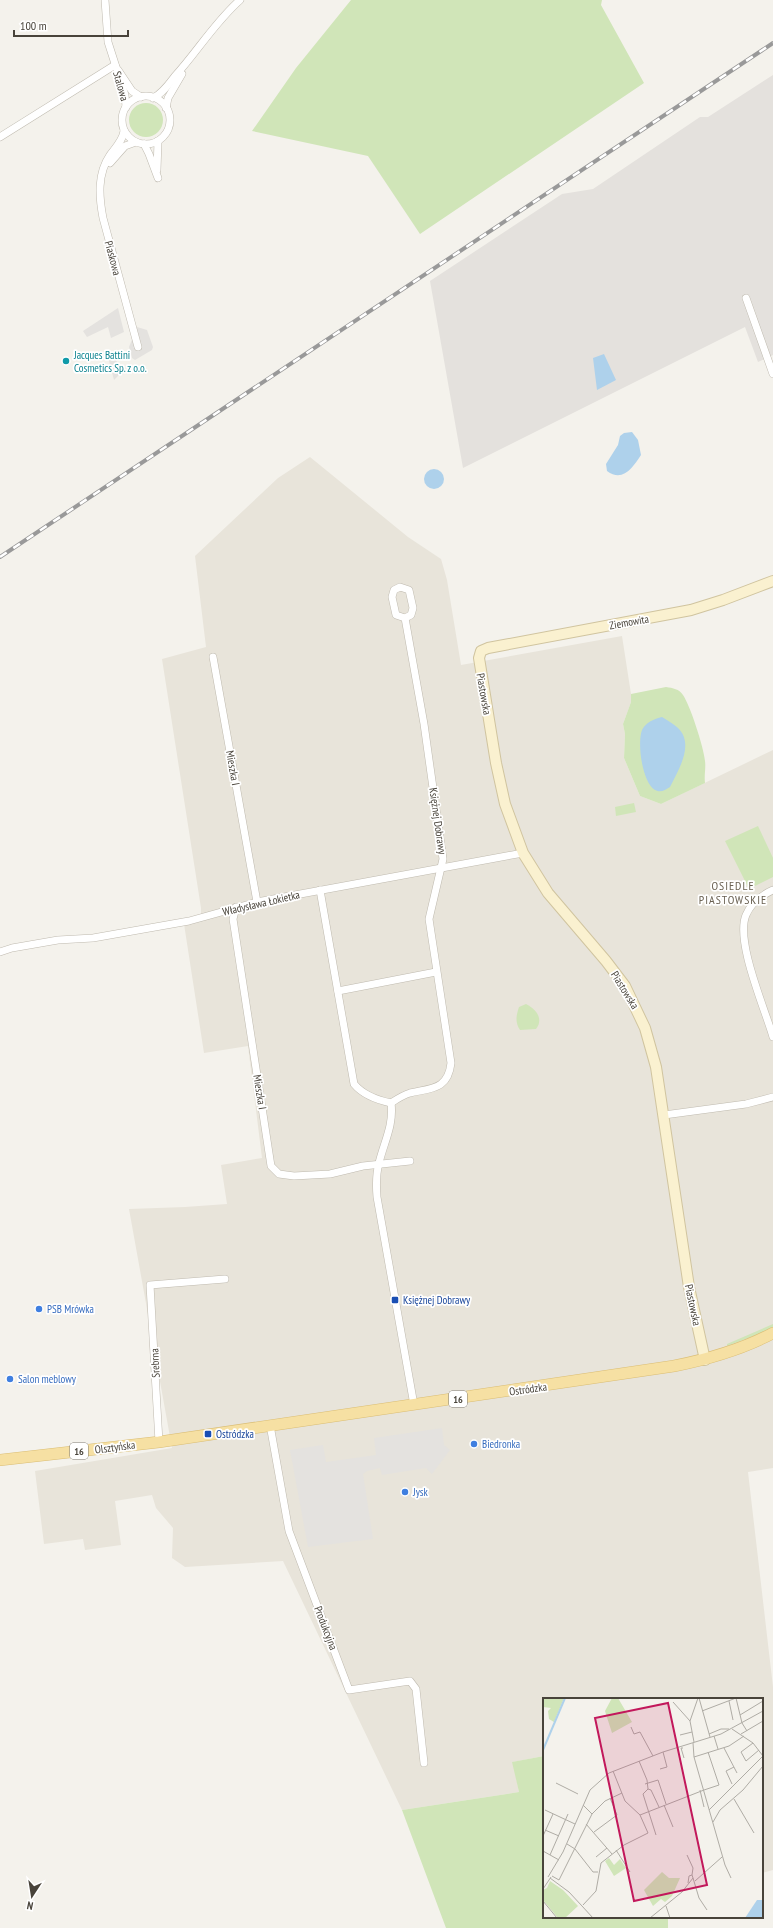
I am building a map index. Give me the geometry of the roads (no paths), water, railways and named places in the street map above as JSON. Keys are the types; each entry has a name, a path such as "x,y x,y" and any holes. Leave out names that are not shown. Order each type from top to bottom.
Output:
{"main road":[{"name":"Ostródzka","path":"159,1442 568,1383 705,1360 733,1352 773,1333"},
{"name":"Olsztyńska","path":"0,1460 159,1442"}],"street":[{"name":"Stalowa","path":"104,0 108,42 127,101 126,107"},
{"path":"153,98 161,93 208,35 240,0"},
{"path":"166,108 168,98 189,60"},
{"name":"Stalowa","path":"115,65 132,91 141,97"},
{"path":"0,137 115,65"},
{"path":"124,131 131,139 144,144 158,141 165,134 170,124 166,108 162,103 153,98 141,97 135,99 126,107"},
{"name":"Piaskowa","path":"126,107 123,115 124,136 109,157 104,169 99,190 102,218 138,346"},
{"path":"144,144 158,178 158,141"},
{"name":"Piaskowa","path":"104,169 125,146 136,142"},
{"path":"746,298 773,374"},
{"name":"Ziemowita","path":"481,651 488,648 662,617 723,600 773,581"},
{"name":"Księżnej Dobrawy","path":"391,1103 408,1093 440,1085 446,1079 450,1071 451,1063 429,919 443,859 405,618"},
{"name":"Piastowska","path":"481,651 478,663 496,763 505,804 522,853 548,892 606,960 625,986 646,1028 656,1067 689,1287 705,1360"},
{"name":"Mieszka I","path":"213,657 257,902"},
{"name":"Władysława Łokietka","path":"0,952 58,940 93,938 189,921 213,916 236,907 257,902 522,853"},
{"path":"320,890 354,1084 372,1097 391,1103 392,1121 378,1164 376,1197 414,1405"},
{"path":"773,890 753,904 746,914 743,934 745,948 773,1038"},
{"name":"Mieszka I","path":"236,907 233,919 271,1166 279,1174 294,1176 330,1174 378,1164"},
{"path":"338,992 436,972"},
{"path":"664,1115 746,1104 773,1097"},
{"path":"378,1164 410,1161"},
{"name":"Srebrna","path":"159,1442 150,1285 225,1278"},
{"name":"Produkcyjna","path":"270,1425 289,1531 350,1690 410,1681 416,1688 424,1763"}],"water":[{"path":"604,354 616,380 597,390 593,358"},
{"path":"632,432 638,440 641,455 635,464 623,474 618,475 607,471 606,464 618,445 620,436 624,433"},
{"path":"434,469 441,472 444,479 441,486 434,489 427,486 424,479 427,472"},
{"path":"662,717 678,728 683,734 685,749 681,766 670,787 663,791 659,791 655,790 651,786 647,779 640,753 640,744 642,730 644,727 650,721"}],"railway":[{"path":"0,557 773,43"}],"place":[{"name":"Jacques Battini Cosmetics Sp. z o.o.","path":"66,361"},
{"name":"Księżnej Dobrawy","path":"395,1300"},
{"name":"PSB Mrówka","path":"39,1309"},
{"name":"Salon meblowy","path":"10,1379"},
{"name":"Ostródzka","path":"208,1434"},
{"name":"Biedronka","path":"474,1444"},
{"name":"Jysk","path":"405,1492"}],"district":[{"name":"OSIEDLE PIASTOWSKIE","path":"733,893"}]}
